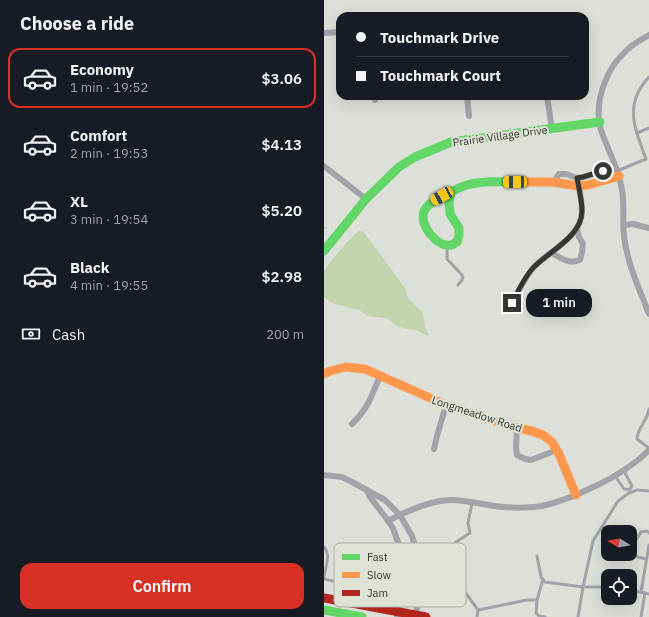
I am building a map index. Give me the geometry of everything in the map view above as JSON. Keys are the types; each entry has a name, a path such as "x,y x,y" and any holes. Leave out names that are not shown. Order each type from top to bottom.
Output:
{"street":[{"path":"324,33 336,32"},
{"path":"649,35 628,49 613,65 600,95 599,110 601,132 617,171 622,190 624,234 631,268 649,314"},
{"path":"467,100 469,116"},
{"path":"548,100 552,129"},
{"name":"Prairie Village Drive","path":"324,251 366,199 386,179 416,157 434,148 451,142 600,122"},
{"path":"324,166 366,199"},
{"path":"451,192 449,203 450,214 459,228 459,235 457,242 452,245 445,245 434,239 424,225 424,211 433,201 451,192 466,185 486,182 553,182 568,185 617,171"},
{"path":"512,303 528,273 570,237 577,228 581,220 582,212 578,182"},
{"path":"624,225 633,224 649,228"},
{"path":"552,253 567,261 580,260 583,244 579,237 577,228"},
{"name":"Longmeadow Road","path":"324,374 346,367 365,369 446,406 517,428 532,431 543,436 552,442 557,450 576,495"},
{"path":"352,424 368,404 380,376"},
{"path":"434,449 446,406"},
{"path":"517,428 516,448 518,455 521,457 531,460 557,450"},
{"path":"388,521 432,503 451,500 502,507 541,506 560,501 576,495 624,471 642,457 649,449"},
{"path":"324,474 352,482 385,500 400,515 412,536 414,543"},
{"path":"366,490 393,528 398,543"},
{"path":"324,598 334,600"},
{"path":"366,607 398,614 426,617"},
{"path":"324,610 362,617"}],"lane":[{"path":"617,171 646,159 634,127 633,112 636,96 642,84 649,77"},
{"path":"636,133 649,128"},
{"path":"447,245 447,259 462,274 463,277 458,285"},
{"path":"649,409 648,415 637,435 637,439 649,449"},
{"path":"578,617 593,541 618,501 629,491 632,486 624,471"},
{"path":"615,476 624,489 629,491 649,491"},
{"path":"455,543 470,533 468,523 472,503"},
{"path":"637,539 642,532 647,531 649,533"},
{"path":"641,617 646,559 649,545"},
{"path":"324,547 327,550 328,556 324,579 333,581"},
{"path":"537,556 541,577 545,582 583,587 601,587"},
{"path":"637,557 646,559"},
{"path":"543,579 536,613 538,616 545,617"},
{"path":"637,591 649,594"},
{"path":"466,593 478,610 477,617"},
{"path":"478,610 527,600 538,600"}],"shaded area":[{"path":"359,231 363,231 405,288 408,298 423,313 425,327 429,336 415,330 397,326 387,318 368,316 359,310 332,303 324,297 324,272 351,238"}],"traffic: fast":[{"path":"324,251 366,199 399,167 415,157 451,142 600,122"},
{"path":"451,192 449,203 450,214 459,228 459,235 457,242 452,245 446,245 435,239 430,234 424,223 424,212 431,203 442,196 461,187 474,183 526,182"},
{"path":"324,610 362,617"}],"traffic: slow":[{"path":"526,182 553,182 578,186 588,185 619,176"},
{"path":"324,374 346,367 365,369 446,405 513,427 543,435 552,442 559,454 576,495"}],"traffic: jam":[{"path":"324,598 334,600"},
{"path":"372,607 426,617"}],"route":[{"path":"512,303 528,273 570,237 577,228 581,220 582,212 577,178 603,171"}]}
